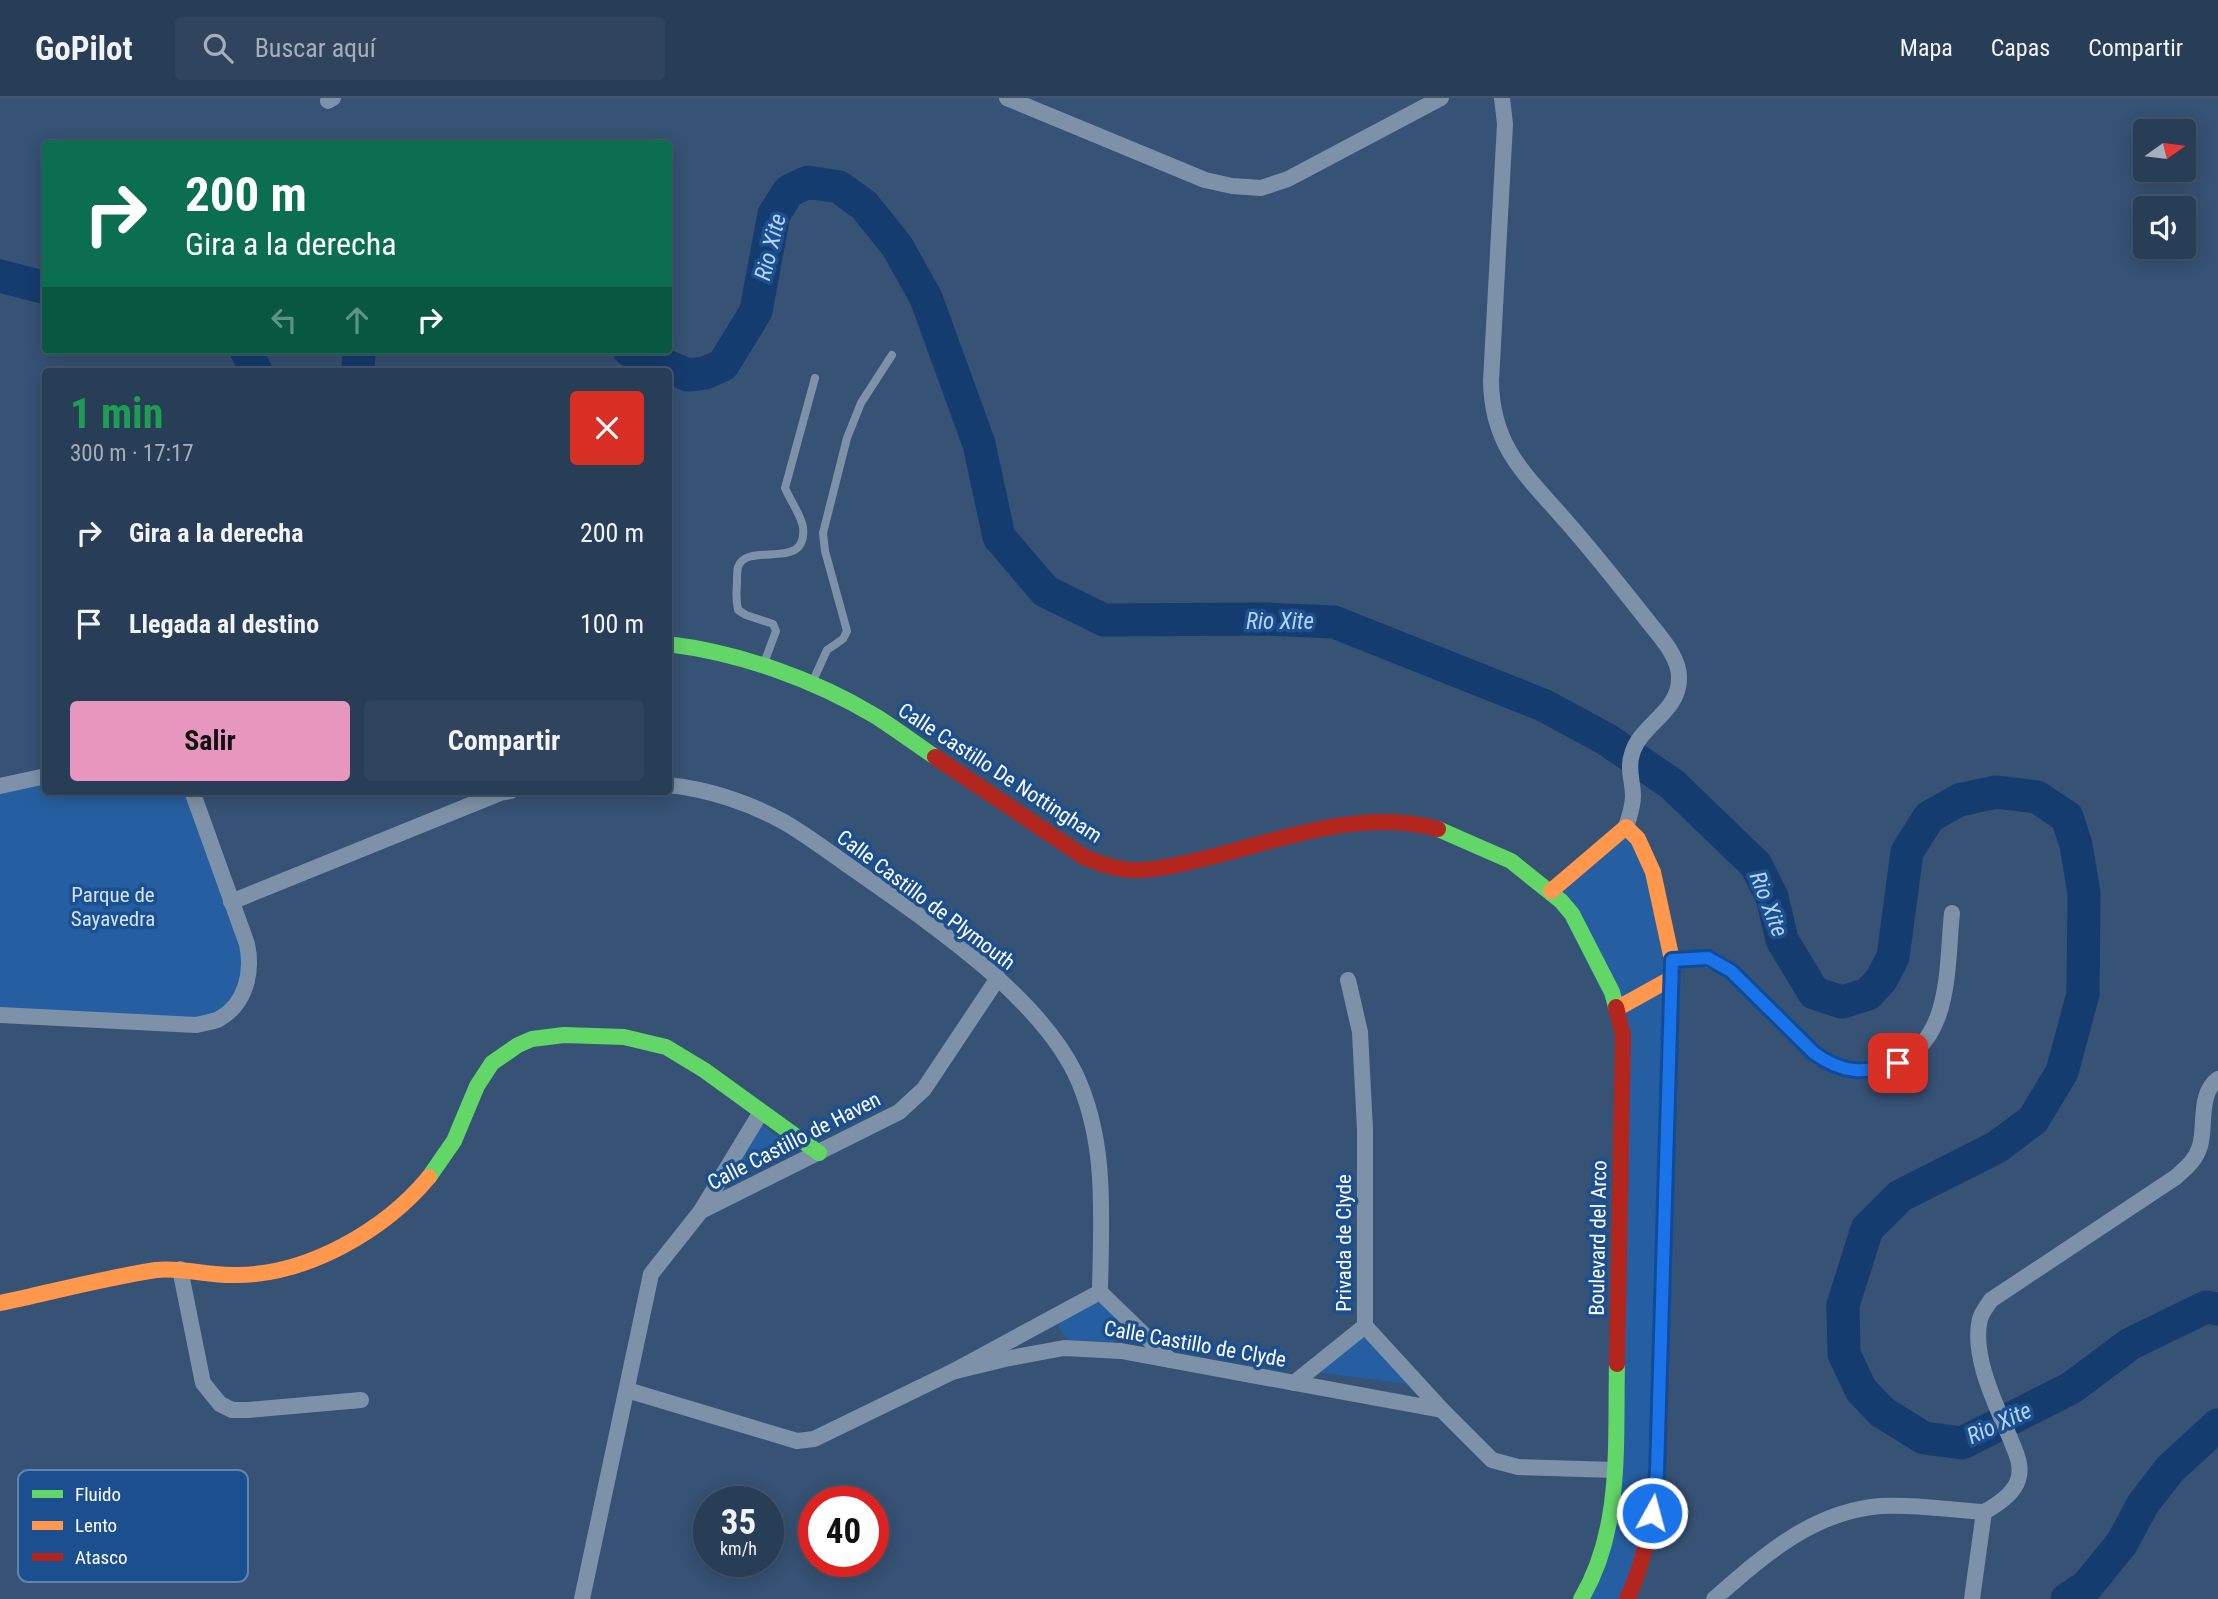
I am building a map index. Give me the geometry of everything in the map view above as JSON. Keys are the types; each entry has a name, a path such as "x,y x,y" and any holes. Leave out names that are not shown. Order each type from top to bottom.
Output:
{"street":[{"path":"1007,98 1205,180 1232,186 1261,188 1288,179 1441,98"},
{"path":"1502,98 1505,124 1490,380 1491,405 1498,432 1512,458 1531,484 1622,589 1674,658 1680,681 1678,691 1662,715 1644,734 1632,754 1629,772 1633,796 1626,827 1551,891"},
{"name":"Calle Castillo De Nottingham","path":"672,644 698,646 764,664 875,716 1084,857 1108,866 1146,870 1348,823 1399,823 1435,828 1471,843 1511,861 1551,891"},
{"path":"0,786 42,777"},
{"name":"Calle Castillo de Plymouth","path":"672,786 727,798 785,822 898,900 998,978 1051,1035 1074,1072 1090,1110 1100,1159 1100,1292"},
{"path":"0,1015 196,1025 218,1019 236,1004 246,987 251,964 247,944 193,795"},
{"path":"231,902 495,795"},
{"path":"1626,827 1638,839 1653,872 1672,960 1657,1472 1643,1555 1628,1599"},
{"name":"Boulevard del Arco","path":"1551,891 1572,914 1612,992 1623,1035 1615,1469 1605,1551 1595,1578 1581,1599"},
{"path":"1672,960 1708,958 1717,962 1731,971 1814,1053 1828,1063 1858,1071 1874,1070 1898,1063 1925,1044 1932,1032 1942,1008 1952,913"},
{"name":"Calle Castillo de Haven","path":"701,1211 899,1112 924,1089 998,978"},
{"path":"1618,1008 1672,978"},
{"name":"Privada de Clyde","path":"1348,980 1360,1032 1366,1130 1365,1326 1492,1460 1518,1467 1615,1469"},
{"path":"0,1303 158,1270 180,1269 221,1276 271,1272 327,1253 393,1212 420,1185 448,1152 481,1079 495,1059 508,1049 532,1038 556,1033 628,1036 667,1048 819,1153"},
{"path":"1714,1599 1790,1537 1857,1509 1884,1506 1984,1512 2012,1491 2018,1481 2020,1465 1979,1355 1980,1316 1991,1300 2176,1177 2189,1165 2200,1144 2207,1094 2213,1082 2218,1079"},
{"name":"Calle Castillo de Haven","path":"582,1599 651,1274 701,1211 761,1112"},
{"path":"180,1269 203,1383 220,1405 232,1410 248,1410 361,1400"},
{"path":"952,1372 1100,1292 1170,1360"},
{"name":"Privada de Clyde","path":"1294,1383 1365,1326"},
{"name":"Calle Castillo de Clyde","path":"627,1390 797,1441 814,1439 952,1372 1064,1348 1121,1351 1442,1410"},
{"path":"1972,1599 1984,1512"}],"lane":[{"path":"810,685 828,650 844,639 847,631 825,551 823,533 840,458 861,403 892,355"},
{"path":"764,664 776,631 774,624 738,610 738,567 743,560 755,556 784,554 796,550 803,540 803,524 785,488 816,378"}],"green space":[{"name":"Parque de Sayavedra","path":"42,777 42,795 193,795 251,964 218,1019 0,1015 0,786"},
{"path":"1626,827 1665,919 1657,1472 1627,1599 1581,1599 1605,1551 1623,1035 1551,891"},
{"path":"761,1124 792,1149 728,1179"},
{"path":"1095,1299 1122,1323 1113,1342 1068,1340 1058,1326 1058,1318"},
{"path":"1364,1336 1407,1384 1315,1372"}],"waterway":[{"name":"Rio Xite","path":"672,368 688,375 705,373 723,365 756,311 774,214 789,191 808,182 839,187 864,205 897,246 926,298 979,444 999,537 1045,591 1104,620 1266,619 1334,622 1543,705 1606,739 1672,784 1756,865 1772,897 1782,940 1814,993 1842,1002 1868,994 1881,980 1893,957 1907,852 1929,817 1959,800 1996,792 2037,797 2067,817 2076,845 2084,893 2083,994 2062,1072 2033,1120 1997,1147 1900,1196 1867,1229 1843,1305 1844,1354 1861,1390 1882,1412 1924,1438 1962,1443 2071,1388 2130,1344 2206,1307 2218,1309"},
{"name":"Rio Xite","path":"0,276 42,287"},
{"name":"Rio Xite","path":"248,354 255,368"},
{"name":"Rio Xite","path":"358,368 359,354"},
{"name":"Rio Xite","path":"638,354 671,368"},
{"name":"Rio Xite","path":"2067,1599 2087,1586 2122,1543 2143,1504 2170,1469 2218,1425"}],"traffic: fast":[{"path":"672,645 749,661 828,691 877,717 935,757"},
{"path":"1438,829 1511,861 1561,901 1572,914 1612,992 1616,1007"},
{"path":"1662,1301 1670,1015"},
{"path":"429,1177 454,1141 477,1086 492,1063 532,1039 564,1035 624,1037 666,1047 704,1070 819,1153"},
{"path":"1581,1599 1595,1572 1610,1515 1616,1455 1617,1364"}],"traffic: slow":[{"path":"1551,891 1626,827 1638,839 1653,872 1672,960 1670,1015"},
{"path":"1618,1008 1672,978"},
{"path":"0,1303 156,1270 236,1275 290,1267 316,1258 367,1232 411,1197 429,1177"}],"traffic: jam":[{"path":"935,757 1084,857 1125,869 1171,866 1323,828 1352,824 1410,823 1438,829"},
{"path":"1616,1007 1623,1035 1617,1364"},
{"path":"1627,1599 1640,1566 1655,1492 1660,1414 1662,1301"}],"route":[{"path":"1652,1513 1657,1472 1672,960 1708,958 1731,971 1814,1053 1828,1063 1858,1071 1874,1070 1898,1063"}]}
